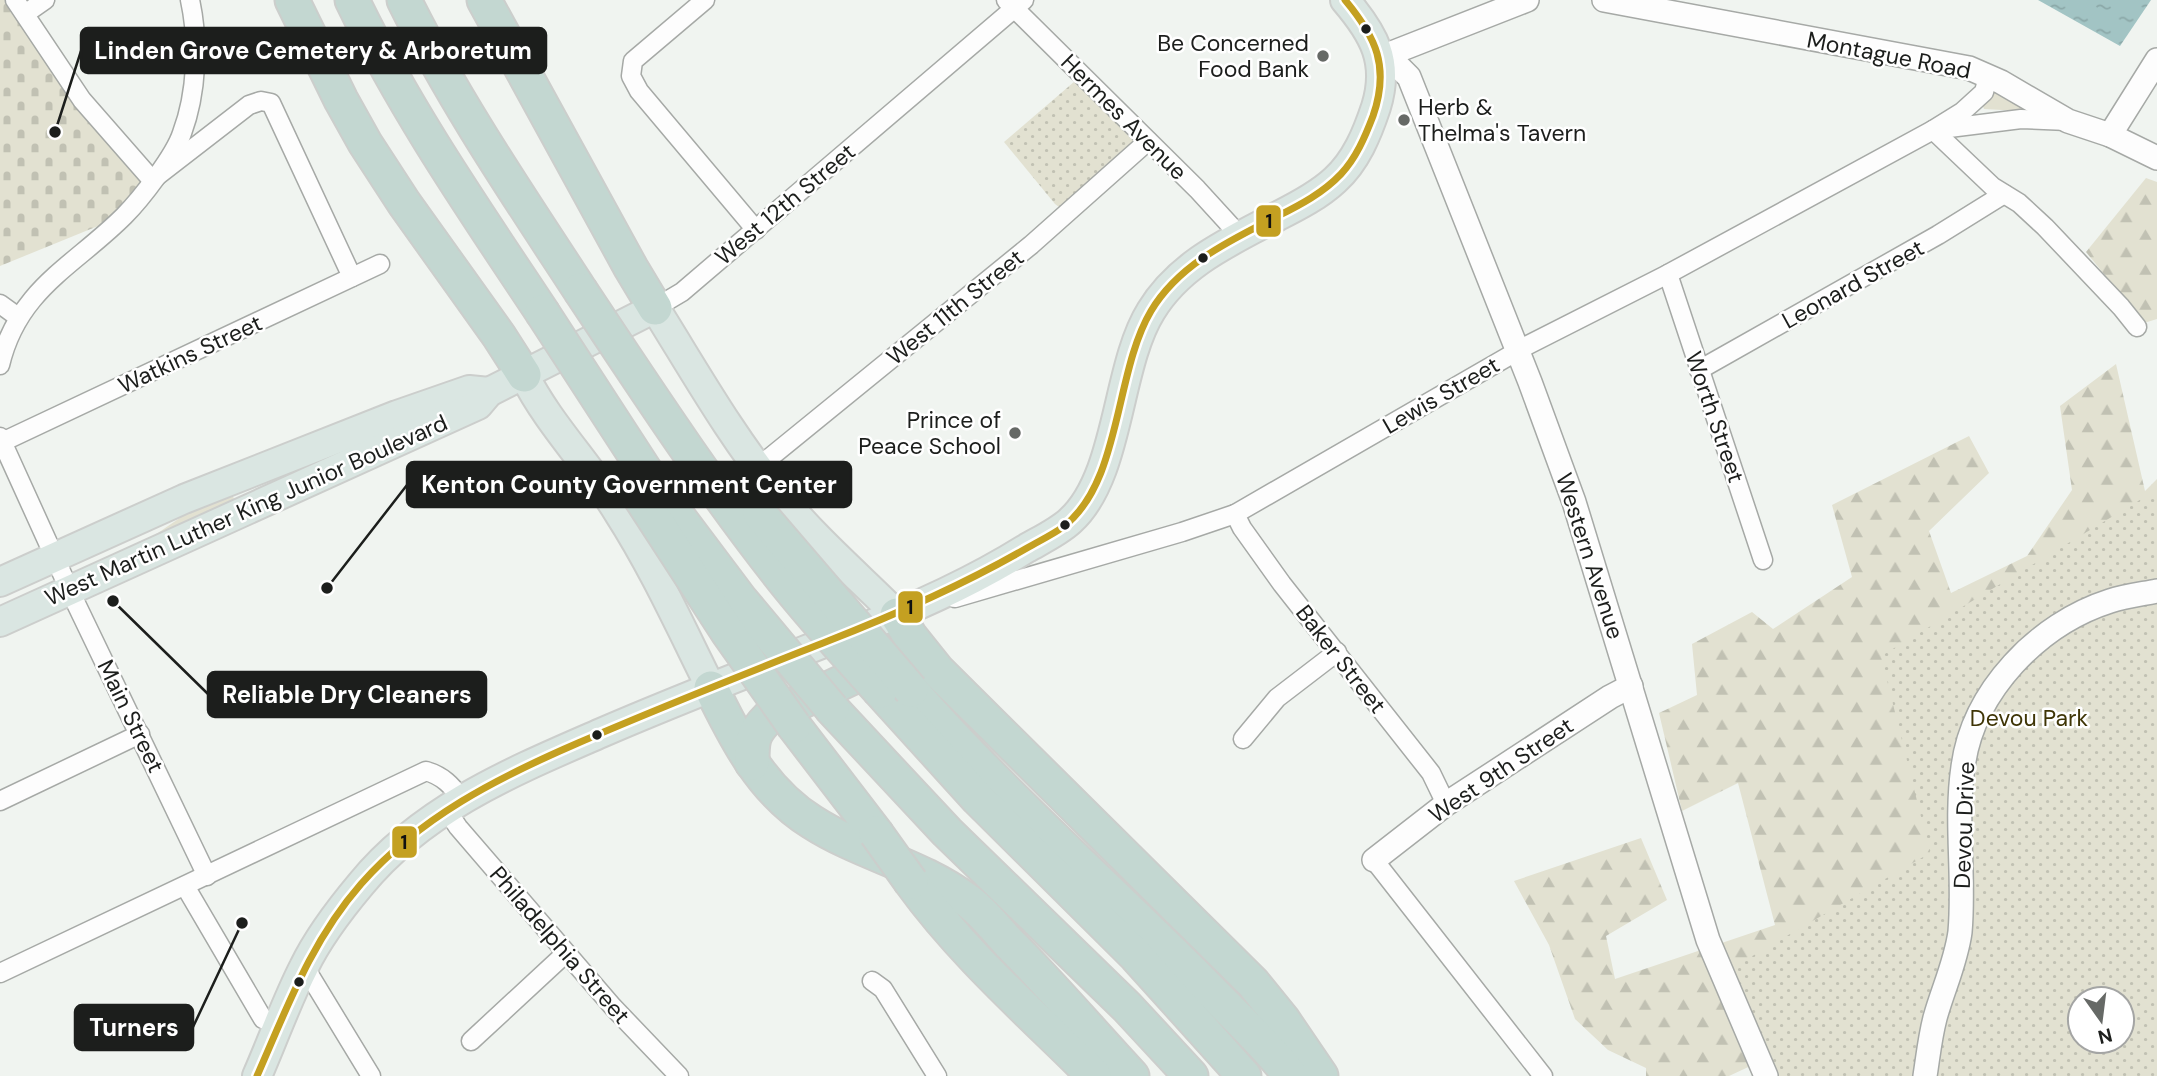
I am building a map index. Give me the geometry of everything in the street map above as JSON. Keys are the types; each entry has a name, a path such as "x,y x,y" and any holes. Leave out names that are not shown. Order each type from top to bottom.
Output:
{"highway":[{"path":"292,0 365,143 524,375"},
{"path":"352,0 388,69 495,242 663,535 794,726 931,909 974,955 1088,1056 1132,1076"},
{"path":"404,0 431,52 489,150 620,349 895,691 997,781 1167,968 1240,1071"},
{"path":"484,0 655,308"},
{"path":"537,315 655,486 740,599 832,709 947,832 1127,1007 1191,1076"},
{"path":"897,615 938,671 1253,983 1291,1076"},
{"path":"752,763 752,742 756,730 769,717 900,655 917,657 938,671"},
{"path":"711,688 739,744 785,802 812,822 846,840 927,874 970,902 1029,962 1088,1056"},
{"path":"1167,968 1271,1030 1321,1076"}],"main road":[{"path":"257,1076 304,966 334,918 362,882 394,849 454,804 511,772 711,688 928,603 1070,521 1090,494 1102,466 1139,338 1149,314 1162,295 1190,267 1216,249 1298,206 1326,188 1338,178 1354,157 1366,135 1379,95 1377,45 1368,27 1345,0"},
{"name":"West 12th Street","path":"524,375 655,308"},
{"path":"655,308 728,428 757,468 782,499 897,615"},
{"name":"West Martin Luther King Junior Boulevard","path":"0,622 478,405 489,393 524,375"},
{"path":"524,375 539,405 617,510 666,594 711,688"},
{"name":"West Martin Luther King Junior Boulevard","path":"0,582 184,499 397,415 469,390 489,393"}],"street":[{"path":"45,0 20,7 82,100 152,180"},
{"path":"0,365 5,343 18,317 52,276 125,215 172,155 183,133 190,102 195,40 190,0"},
{"path":"705,0 633,61 631,76 639,91 756,230"},
{"path":"1379,58 1527,0"},
{"name":"Montague Road","path":"1604,0 1969,68 2036,101 2068,121 2110,135 2157,158"},
{"name":"West 12th Street","path":"655,308 682,292 756,230 1015,3"},
{"name":"Hermes Avenue","path":"1015,3 1240,236"},
{"name":"Western Avenue","path":"1379,58 1396,64 1409,77 1517,351 1574,502 1708,940 1766,1076"},
{"path":"2110,135 2157,60"},
{"name":"Lewis Street","path":"928,603 970,594 1235,514 1517,351 1668,274 1933,130 1962,112 1984,92 1988,76"},
{"path":"152,180 249,105 261,101 271,103 352,277"},
{"name":"Lewis Street","path":"1933,130 2021,119 2068,121"},
{"path":"1933,130 1993,187 2045,227 2137,327"},
{"name":"West 11th Street","path":"757,468 1031,245 1148,141"},
{"name":"Leonard Street","path":"1699,370 1938,235 2004,194"},
{"name":"Watkins Street","path":"0,441 380,264"},
{"name":"Worth Street","path":"1668,274 1763,560"},
{"path":"0,304 18,317"},
{"name":"Main Street","path":"0,441 207,876"},
{"name":"Baker Street","path":"1235,514 1282,584 1431,773 1446,804"},
{"name":"Devou Drive","path":"1926,1076 1935,1017 1959,935 1962,892 1960,799 1963,766 1972,731 1983,707 2002,677 2022,654 2051,630 2110,601 2157,591"},
{"path":"1243,739 1277,698 1337,652"},
{"name":"West 9th Street","path":"1374,860 1446,804 1631,686"},
{"path":"0,801 140,734"},
{"name":"Philadelphia Street","path":"207,876 426,771 440,775 446,780 458,827 566,954 679,1076"},
{"path":"1374,860 1543,1076"},
{"path":"0,973 207,876"},
{"path":"185,886 263,1019 279,1026"},
{"path":"471,1041 566,954"},
{"path":"304,966 371,1076"},
{"path":"872,981 883,989 937,1076"}],"green space":[{"path":"0,0 15,0 152,180 125,215 0,266"},
{"path":"1082,75 1148,141 1067,213 1055,204 1004,142"},
{"path":"1995,92 2026,109 1984,109 1982,104"},
{"path":"2146,178 2157,182 2157,319 2144,323 2086,252"},
{"path":"2116,364 2145,491 2157,479 2157,1076 1772,1056 1729,1076 1646,1076 1646,1068 1608,1050 1575,1019 1549,945 1514,881 1641,838 1667,900 1606,936 1615,979 1775,925 1738,783 1682,811 1659,713 1697,695 1692,644 1752,612 1773,629 1852,577 1832,505 1969,436 1989,473 1929,531 1951,593 2027,556 2072,490 2060,406"},
{"name":"Devou Park","path":"2157,486 2157,1076 1766,1076 1723,973 1930,853 1881,656 2148,495"},
{"path":"232,494 234,499 152,537 190,511"}],"water":[{"path":"2038,0 2151,0 2120,46"}],"transit line":[{"name":"1","path":"257,1076 314,952 343,906 384,860 434,819 489,785 548,756 854,631 954,587 1063,527 1082,507 1096,483 1107,455 1139,336 1163,294 1207,255 1327,187 1346,168 1360,147 1378,98 1380,68 1372,40 1345,0"}],"place":[{"name":"Be Concerned Food Bank","path":"1323,56"},
{"name":"Herb & Thelma's Tavern","path":"1404,120"},
{"name":"Linden Grove Cemetery & Arboretum","path":"55,132"},
{"name":"Prince of Peace School","path":"1015,433"},
{"name":"Kenton County Government Center","path":"327,588"},
{"name":"Reliable Dry Cleaners","path":"113,601"},
{"name":"Turners","path":"242,923"}]}
